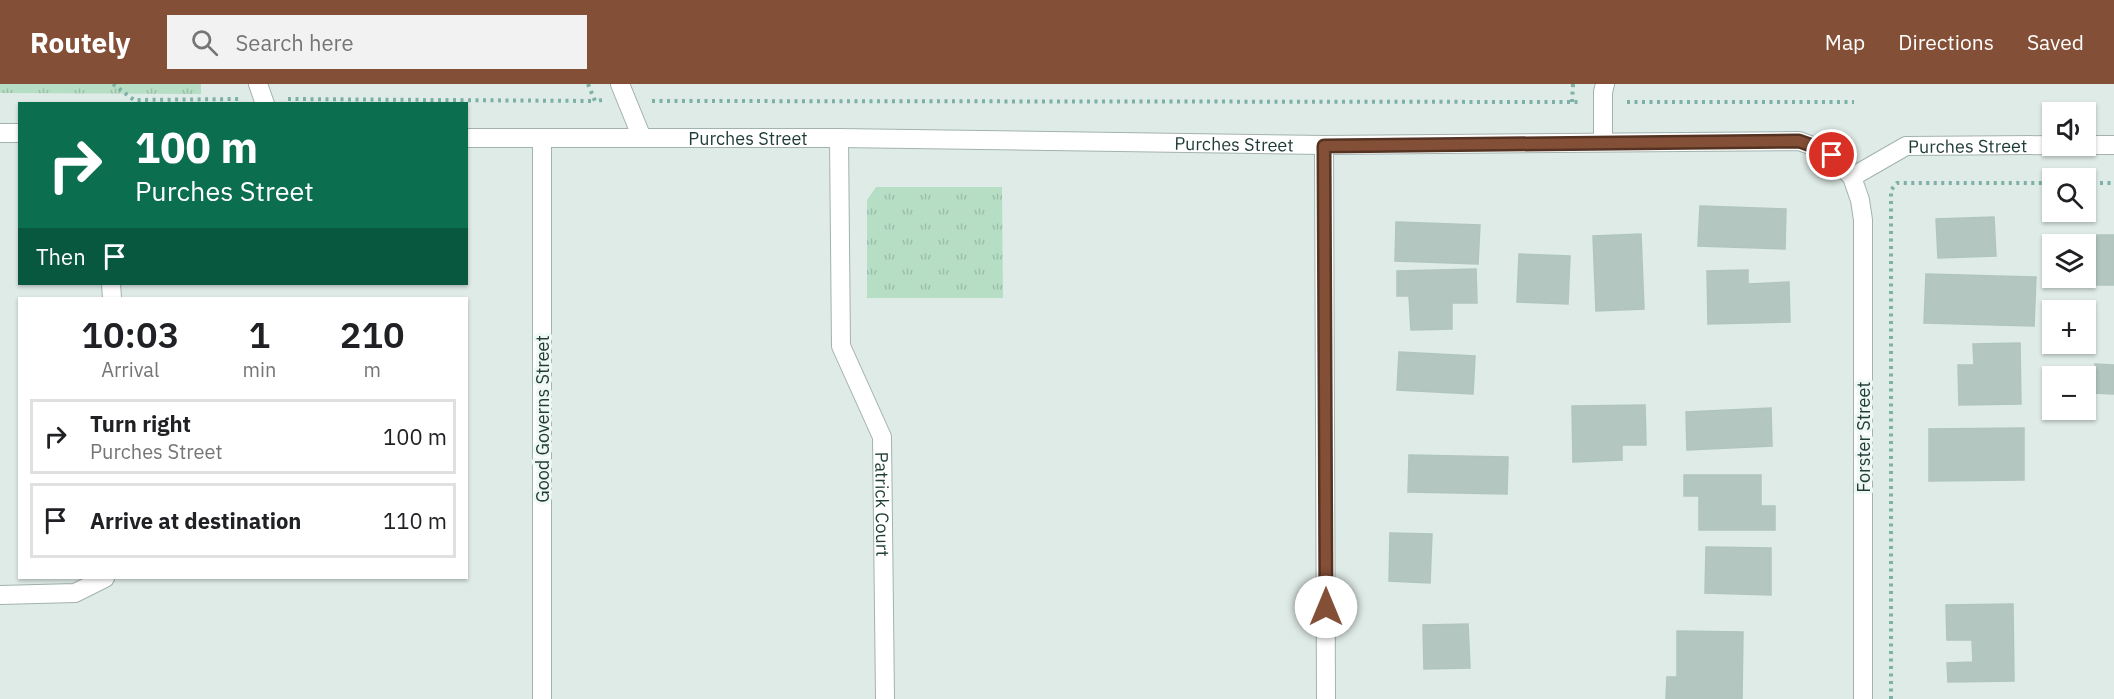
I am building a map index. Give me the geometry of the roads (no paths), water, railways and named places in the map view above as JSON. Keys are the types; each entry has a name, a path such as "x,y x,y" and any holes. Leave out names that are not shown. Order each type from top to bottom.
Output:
{"street":[{"path":"623,92 642,138"},
{"path":"1603,142 1604,93"},
{"path":"0,133 18,133"},
{"name":"Purches Street","path":"468,138 839,138 1324,146 1799,141 1832,155 1852,177 1906,146 2042,145"},
{"name":"Patrick Court","path":"839,138 841,346 882,437 885,699"},
{"name":"Good Governs Street","path":"542,139 542,699"},
{"path":"2096,145 2114,145"},
{"path":"1324,146 1326,699"},
{"name":"Forster Street","path":"1852,177 1860,200 1863,220 1863,699"},
{"path":"0,595 75,593 103,579"}]}
